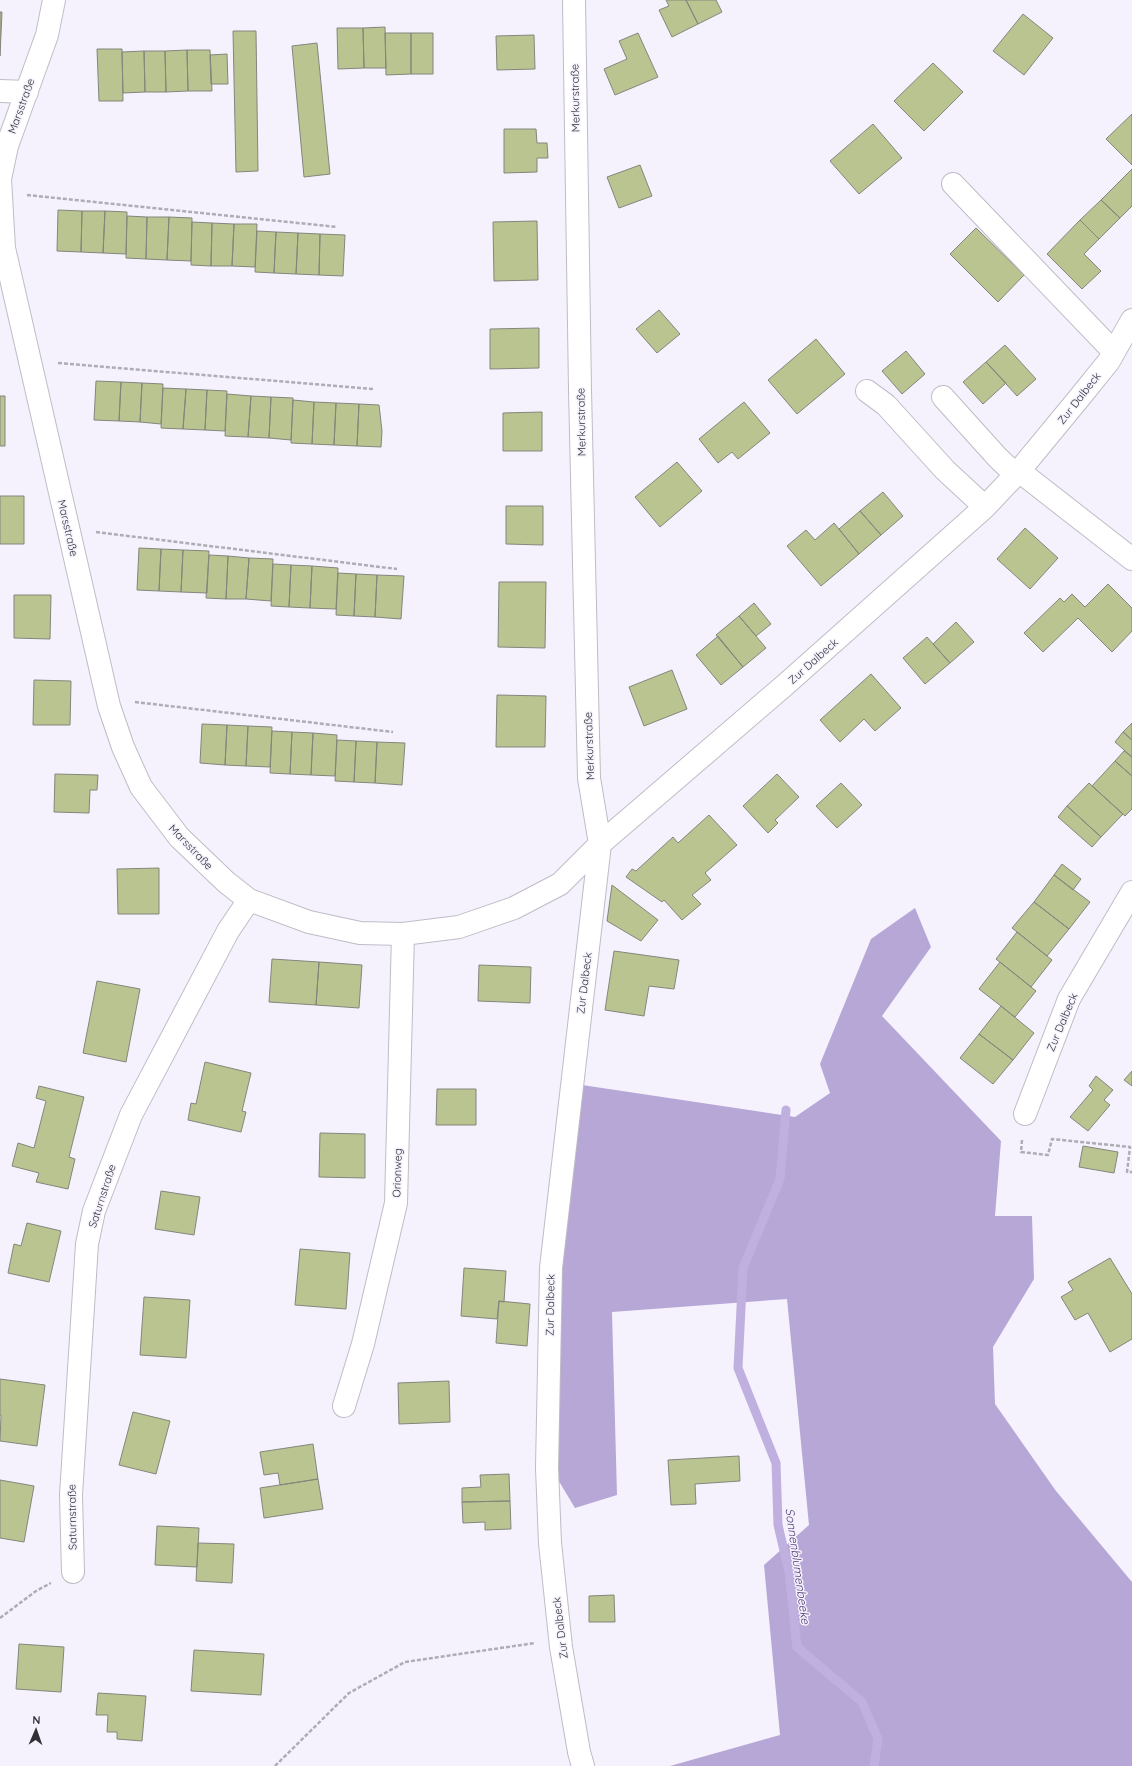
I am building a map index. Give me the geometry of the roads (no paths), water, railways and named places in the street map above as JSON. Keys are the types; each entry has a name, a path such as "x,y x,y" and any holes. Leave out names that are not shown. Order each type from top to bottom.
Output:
{"street":[{"name":"Marsstraße","path":"54,0 47,36 7,146 0,179 4,248 109,706 122,747 141,787 179,837 226,882 249,900 309,922 360,933"},
{"name":"Merkurstraße","path":"574,0 580,390 589,778 600,844"},
{"path":"0,91 27,92"},
{"path":"953,184 1114,352"},
{"name":"Zur Dalbeck","path":"360,933 403,934 459,928 514,908 560,884 600,844 785,685 984,507 1018,473 1080,397 1114,352 1132,320"},
{"path":"867,391 886,405 944,470 984,507"},
{"path":"944,397 998,458 1132,559"},
{"name":"Zur Dalbeck","path":"584,1766 580,1752 560,1639 550,1543 547,1468 551,1268 600,844"},
{"name":"Zur Dalbeck","path":"1025,1114 1069,999 1132,892"},
{"name":"Saturnstraße","path":"73,1572 71,1495 88,1244 94,1211 131,1115 228,931 249,900"},
{"name":"Orionweg","path":"344,1406 363,1344 396,1203 403,934"}],"waterway":[{"name":"Sonnenblumenbeeke","path":"786,1110 780,1179 743,1268 738,1368 776,1463 778,1525 789,1572 797,1647 862,1702 878,1739 874,1766"}]}
